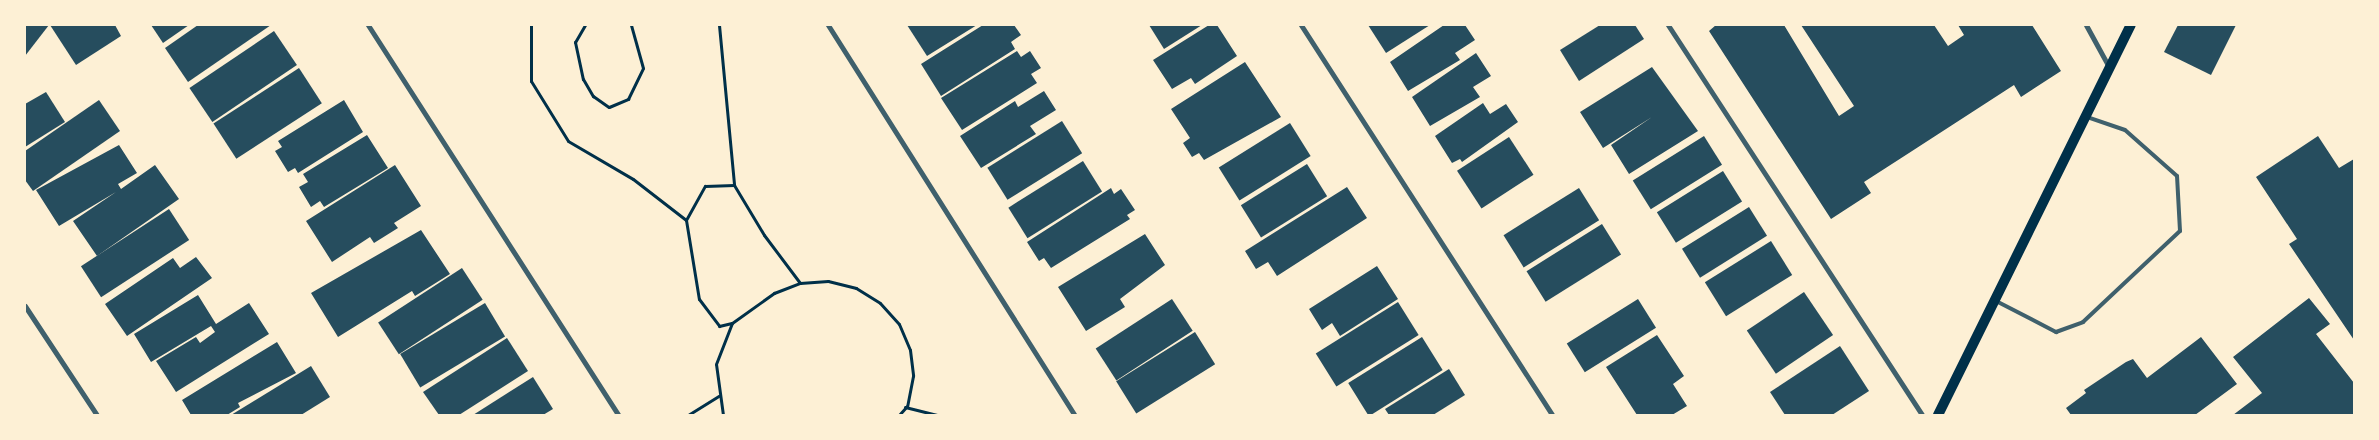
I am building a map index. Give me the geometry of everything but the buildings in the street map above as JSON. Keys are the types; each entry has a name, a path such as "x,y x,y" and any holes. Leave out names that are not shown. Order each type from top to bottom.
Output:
{"main road":[{"path":"1938,415 1994,300 2088,116 2131,25"}],"street":[{"path":"368,25 618,415"},
{"path":"828,25 1075,415"},
{"path":"1301,25 1552,415"},
{"path":"1668,25 1922,415"},
{"path":"2086,25 2110,68"},
{"path":"25,306 97,415"}],"lane":[{"path":"1994,300 2056,332 2083,322 2180,231 2177,176 2125,130 2088,116"}],"path":[{"path":"531,25 531,80 568,141 633,179 686,220"},
{"path":"585,25 575,42 584,79 593,96 610,107 628,99 643,68 631,25"},
{"path":"719,25 734,186 764,236 800,283"},
{"path":"732,323 718,326 699,299 686,220 705,186 734,186"},
{"path":"723,415 716,364 732,323 751,306 800,283 828,281 856,288 880,302 899,324 910,350 913,376 905,407 899,415"},
{"path":"688,415 720,396"},
{"path":"905,407 937,415"}]}
